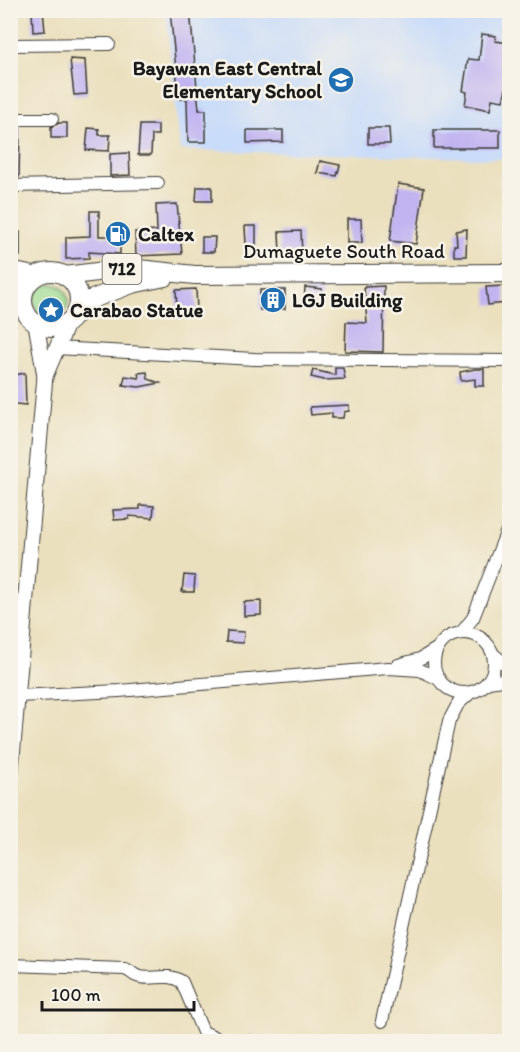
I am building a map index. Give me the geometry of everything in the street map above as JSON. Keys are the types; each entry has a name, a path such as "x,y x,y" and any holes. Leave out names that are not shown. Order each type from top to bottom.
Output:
{"highway":[{"name":"Dumaguete South Road","path":"65,276 129,268 178,274 510,273"},
{"path":"10,271 34,276 55,272 74,283 79,304 68,322 47,328 36,324 17,302 34,276"},
{"name":"Dumaguete South Road","path":"79,304 132,284 178,274"}],"main road":[{"path":"45,376 68,322"},
{"path":"10,780 45,376 36,324"}],"street":[{"path":"10,45 109,44"},
{"path":"10,119 52,119"},
{"path":"10,186 158,183"},
{"path":"56,348 254,359 510,361"},
{"path":"461,633 473,618 510,523"},
{"path":"482,596 479,620 482,638 494,656 510,668"},
{"path":"388,668 420,659 438,648 448,638 461,633 474,634 482,638"},
{"path":"438,648 434,662 443,683 449,721"},
{"path":"488,682 494,670 494,656"},
{"path":"18,696 119,691 388,668 420,669 458,692 471,692"},
{"path":"382,1022 449,721 458,704 471,692 488,682 510,679"},
{"path":"10,965 124,969 137,976 176,978 182,982 203,1032 219,1039 253,1041"}],"shaded area":[{"name":"Bayawan East Central Elementary School","path":"166,11 509,11 509,159 180,150"}],"green space":[{"path":"51,284 63,289 68,301 63,313 51,318 39,313 34,301 39,289"}],"building":[{"path":"32,10 43,10 45,31 33,32"},
{"path":"170,10 190,10 199,110 206,110 206,142 188,142 187,99 179,99"},
{"path":"482,34 496,36 495,41 510,43 507,85 503,101 492,99 490,110 465,105 467,92 463,91 468,59 479,60"},
{"path":"70,59 85,60 87,94 74,95"},
{"path":"59,123 67,123 67,138 51,138 51,127"},
{"path":"140,125 158,125 158,135 152,135 151,155 138,155"},
{"path":"10,127 20,127 19,177 10,177"},
{"path":"88,128 99,129 99,135 110,135 109,151 86,150"},
{"path":"368,128 389,128 390,144 368,144"},
{"path":"247,130 283,130 283,142 247,143"},
{"path":"434,130 500,130 500,148 434,148"},
{"path":"129,153 130,175 110,176 110,154"},
{"path":"320,161 340,165 337,176 317,173"},
{"path":"398,184 424,188 416,244 390,241"},
{"path":"197,187 212,187 212,201 196,201"},
{"path":"177,204 182,254 136,256 135,232 157,231 156,205"},
{"path":"90,211 99,211 99,236 120,236 120,254 89,252 89,258 66,259 66,237 90,236"},
{"path":"347,219 361,219 362,243 347,243"},
{"path":"245,226 256,226 256,245 246,245"},
{"path":"467,229 466,256 454,256 454,245 457,245 456,231"},
{"path":"301,231 302,254 280,255 279,232"},
{"path":"10,232 20,232 20,256 10,257"},
{"path":"202,237 215,237 214,252 202,252"},
{"path":"384,286 383,352 345,351 346,322 367,323 364,287"},
{"path":"504,286 506,303 488,305 486,287"},
{"path":"305,287 322,289 321,304 304,302"},
{"path":"196,289 197,311 177,312 176,290"},
{"name":"LGJ Building","path":"260,290 285,290 285,309 260,310"},
{"path":"335,368 343,368 345,379 324,380 311,377 313,370 335,375"},
{"path":"484,369 484,386 475,386 475,379 461,381 460,372"},
{"path":"147,372 148,379 160,383 139,387 123,385 125,376 139,378 138,373"},
{"path":"25,373 26,405 15,404 14,375"},
{"path":"349,405 349,411 344,412 343,418 332,418 332,413 311,415 310,407"},
{"path":"140,505 154,506 153,518 129,516 129,519 114,520 113,510 140,509"},
{"path":"184,575 195,576 194,592 182,592"},
{"path":"261,601 261,615 244,616 244,602"},
{"path":"227,631 244,632 243,643 226,642"}],"place":[{"name":"Bayawan East Central Elementary School","path":"341,80"},
{"name":"Caltex","path":"118,234"},
{"name":"LGJ Building","path":"273,300"},
{"name":"Carabao Statue","path":"51,310"}]}
